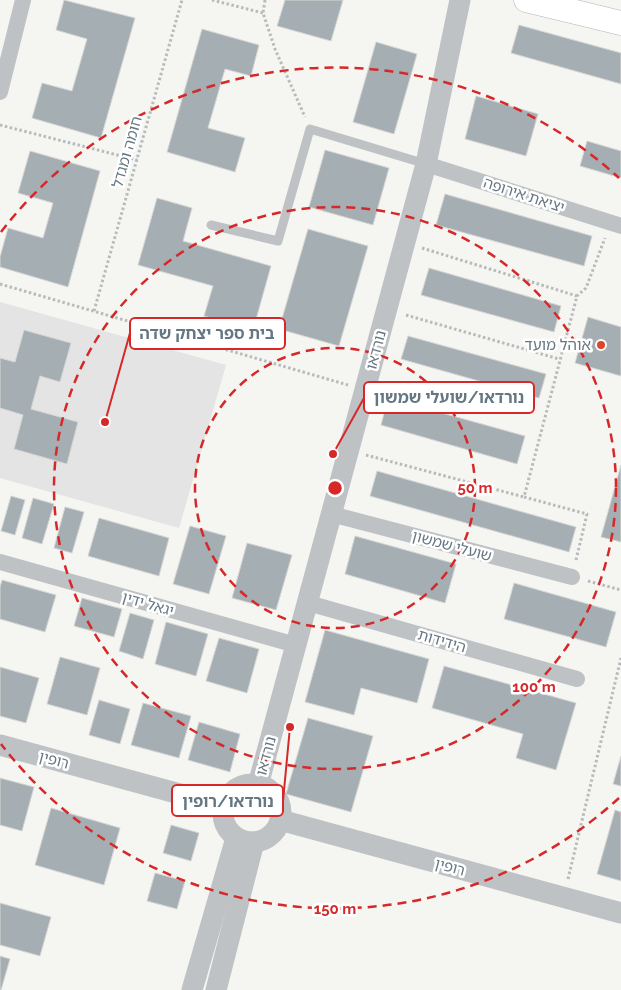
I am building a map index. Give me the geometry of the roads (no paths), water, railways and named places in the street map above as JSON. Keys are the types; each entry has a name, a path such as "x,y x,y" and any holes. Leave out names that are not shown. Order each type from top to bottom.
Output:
{"main road":[{"path":"526,0 584,14 617,17"}],"street":[{"path":"0,92 23,0"},
{"name":"נורדאו","path":"258,785 426,164 460,0"},
{"name":"יציאת אירופה","path":"426,164 616,225"},
{"name":"שועלי שמשון","path":"331,514 572,577"},
{"name":"יגאל ידין","path":"0,562 296,645"},
{"name":"הידידות","path":"308,602 577,679"},
{"name":"רופין","path":"0,745 224,806"},
{"path":"258,785 267,789 278,802 280,820 271,836 245,840 224,824 224,806 233,791 241,787 258,785"},
{"name":"רופין","path":"280,820 621,913"},
{"path":"192,990 245,840"},
{"path":"216,990 245,840"}],"lane":[{"path":"211,225 278,240 310,129 426,164"}],"place":[{"name":"אוהל מועד","path":"601,345"},
{"name":"בית ספר יצחק שדה","path":"105,422"},
{"name":"נורדאו/שועלי שמשון","path":"333,454"},
{"name":"נורדאו/רופין","path":"290,727"}]}
